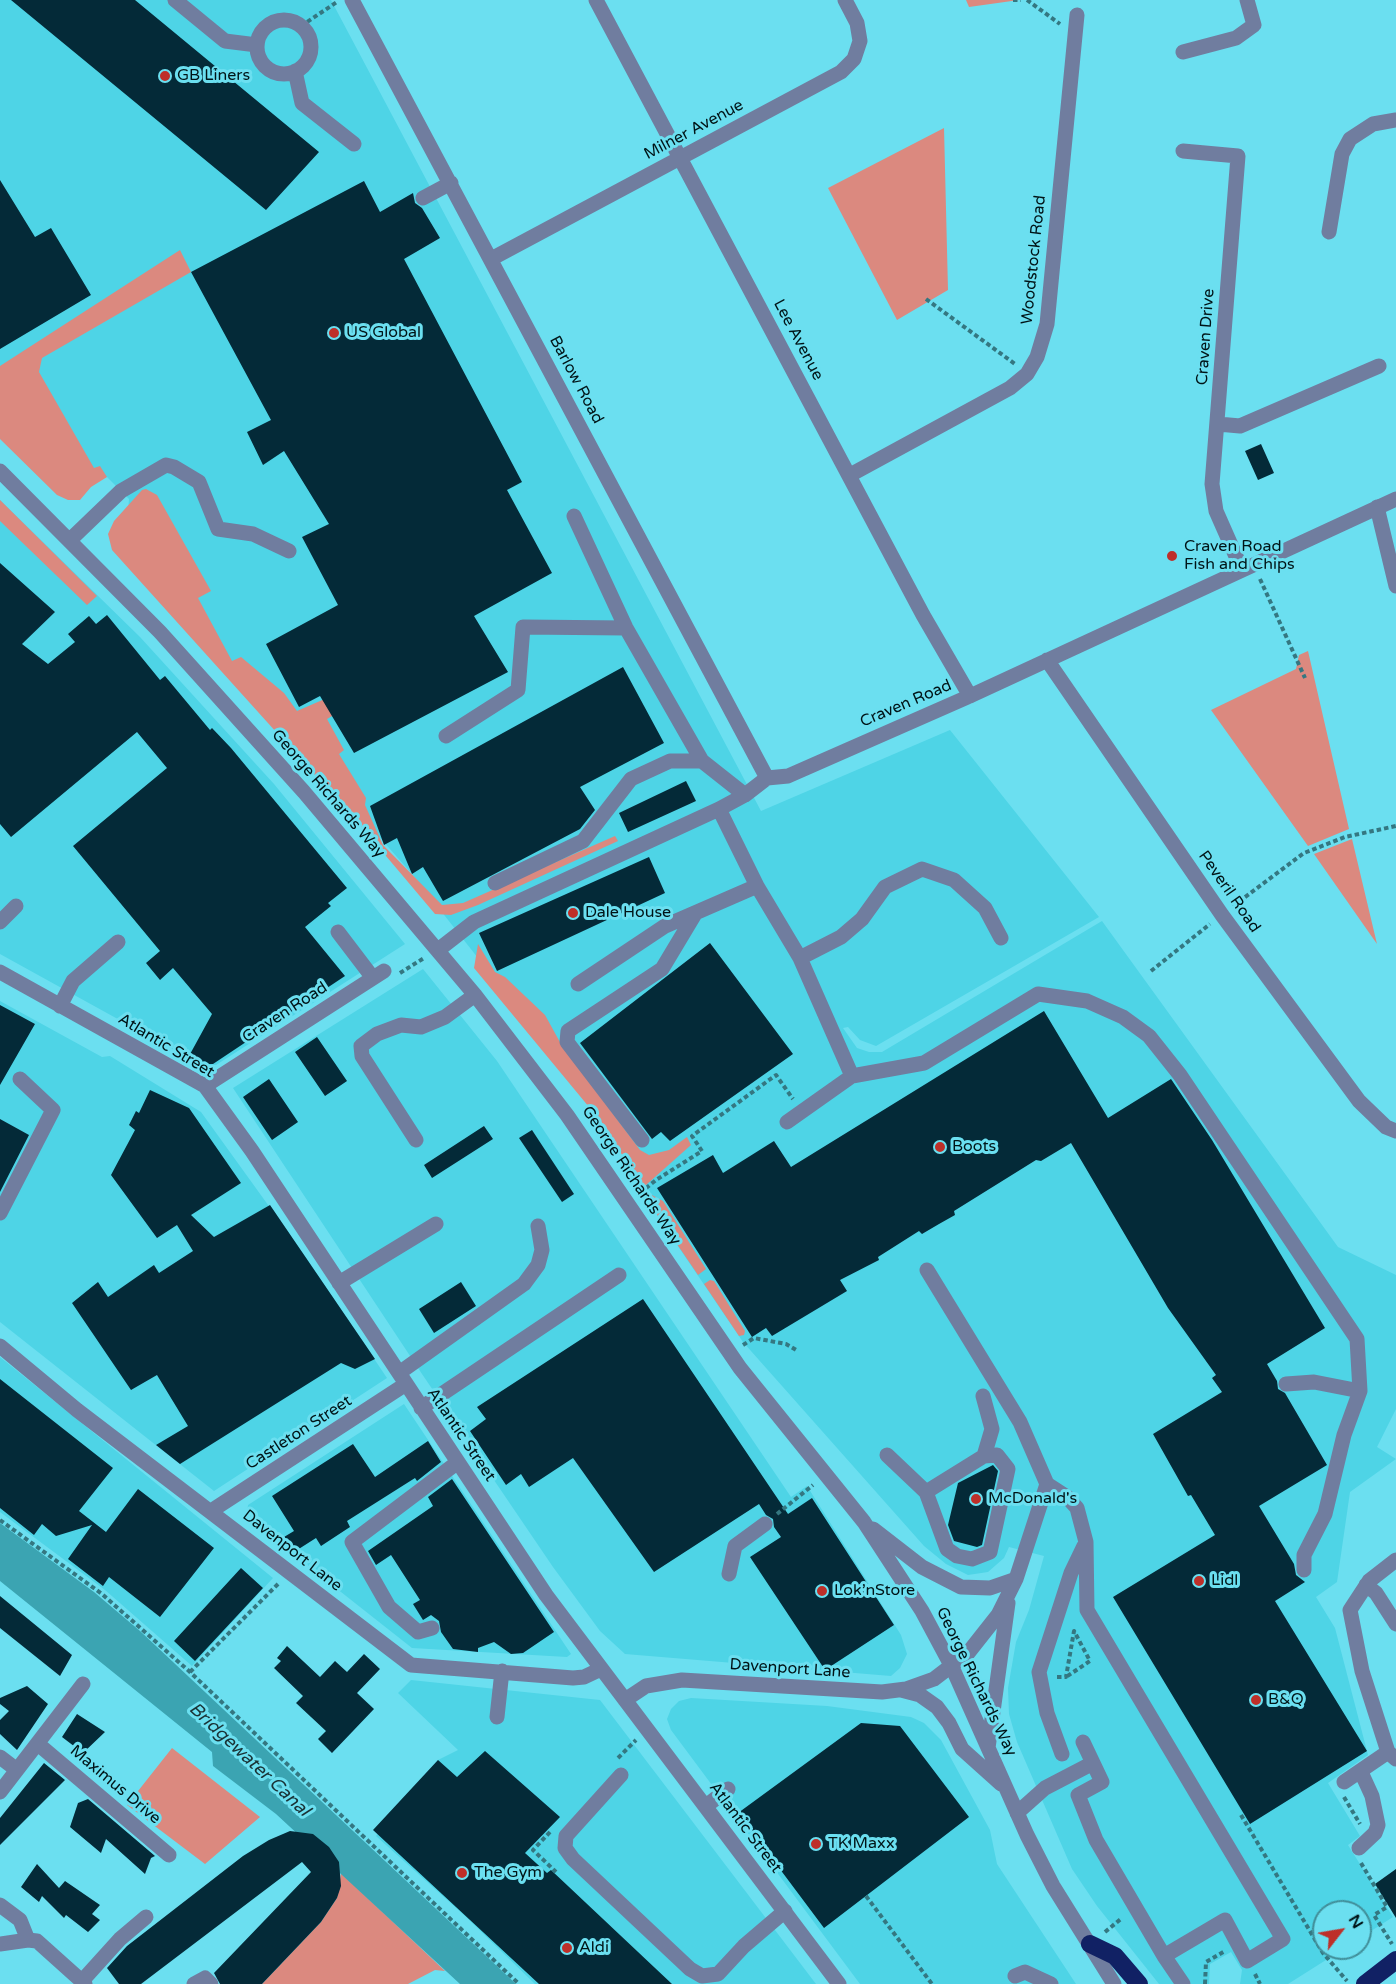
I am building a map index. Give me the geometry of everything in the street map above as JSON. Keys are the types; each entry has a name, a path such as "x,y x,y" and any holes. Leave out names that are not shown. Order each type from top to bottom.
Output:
{"highway":[{"path":"1090,1944 1114,1956 1139,1984"},
{"path":"1365,1984 1396,1959"}],"street":[{"path":"175,0 225,41 256,45"},
{"name":"Barlow Road","path":"352,0 766,778"},
{"name":"Lee Avenue","path":"596,0 970,696"},
{"name":"Milner Avenue","path":"491,259 848,66 858,50 860,32 845,0"},
{"path":"1183,52 1236,38 1254,25 1248,3"},
{"path":"285,20 301,26 307,32 310,50 308,58 295,71 286,74 268,69 262,63 256,45 263,30 277,21 285,20"},
{"name":"Woodstock Road","path":"850,475 1010,388 1027,374 1042,344 1047,324 1076,22"},
{"path":"295,71 302,103 354,144"},
{"path":"1329,232 1342,154 1350,139 1373,124 1396,120"},
{"name":"Craven Drive","path":"1183,151 1238,156 1212,484 1216,511 1248,567"},
{"path":"423,198 451,183"},
{"path":"1218,424 1240,426 1379,366"},
{"path":"70,540 121,491 166,465 174,467 199,482 218,530 253,534 289,551"},
{"name":"George Richards Way","path":"2,478 70,540 160,632 296,783 438,950 567,1114 730,1352 864,1522 922,1611 952,1667 1017,1813 1053,1886 1114,1984"},
{"name":"Craven Road","path":"438,950 474,921 719,808 745,795 766,778 788,776 970,696 1396,499"},
{"path":"1377,507 1396,586"},
{"path":"574,516 626,628 702,761 745,795"},
{"path":"446,736 518,690 523,627 626,628"},
{"name":"Peveril Road","path":"1047,660 1222,915 1359,1101 1386,1127 1396,1131"},
{"path":"495,884 583,842 631,779 670,761 702,761"},
{"path":"719,808 757,886 800,958 852,1076"},
{"path":"800,958 841,937 862,919 885,887 922,869 954,880 985,908 1001,938"},
{"path":"578,984 664,926 757,886"},
{"path":"0,921 16,906"},
{"path":"642,1140 567,1042 568,1031 662,969 695,914"},
{"path":"338,932 378,974"},
{"path":"60,1006 74,981 117,942"},
{"name":"Atlantic Street","path":"0,972 205,1086 252,1151 546,1595 839,1984"},
{"name":"Craven Road","path":"205,1086 378,974"},
{"path":"787,1122 852,1076 924,1063 1038,994 1087,1001 1123,1017 1149,1036 1180,1075 1357,1339 1360,1391 1344,1435 1325,1514 1304,1555 1304,1569"},
{"path":"416,1140 362,1056 361,1046 378,1034 401,1024 421,1027 446,1017 475,996"},
{"path":"0,1213 53,1110 20,1078"},
{"path":"339,1283 436,1224"},
{"name":"Castleton Street","path":"211,1511 403,1379 524,1284 538,1266 542,1250 538,1226"},
{"path":"927,1270 1020,1422 1047,1484 1067,1497 1077,1508 1086,1542 1087,1610 1283,1940 1247,1960 1225,1920 1164,1956"},
{"path":"422,1408 619,1275"},
{"name":"Davenport Lane","path":"0,1346 77,1410 411,1665 573,1678 584,1677 601,1669"},
{"path":"1286,1384 1314,1382 1360,1391"},
{"path":"983,1396 992,1429 984,1456"},
{"path":"887,1455 926,1492 947,1549 957,1556 972,1559 990,1552 1008,1469 997,1455 984,1456 926,1492"},
{"path":"432,1628 418,1632 389,1607 352,1542 458,1461"},
{"path":"988,1748 1008,1597 1047,1484"},
{"path":"864,1522 922,1567 961,1587 990,1588 1016,1579"},
{"path":"729,1574 735,1546 765,1524"},
{"path":"1062,1754 1047,1713 1039,1672 1071,1573 1086,1542"},
{"path":"1344,1782 1392,1755 1354,1638 1350,1610 1366,1585 1396,1560"},
{"path":"1366,1585 1376,1593 1396,1624"},
{"name":"Davenport Lane","path":"625,1700 646,1686 682,1680 837,1691 901,1690 934,1679 952,1667 982,1639 1008,1597"},
{"path":"497,1717 502,1671"},
{"path":"0,1792 83,1684"},
{"path":"901,1690 920,1695 937,1707 949,1723 962,1749 1006,1788"},
{"path":"1083,1742 1102,1782 1078,1795 1096,1840 1135,1909 1183,1984"},
{"name":"Maximus Drive","path":"38,1744 170,1855"},
{"path":"0,1757 17,1770"},
{"path":"1017,1813 1045,1788 1093,1763"},
{"path":"1359,1848 1375,1833 1378,1825 1372,1796 1361,1772"},
{"path":"621,1775 566,1836 565,1848 573,1859 690,1970 710,1980 785,1911"},
{"path":"706,1806 728,1790"},
{"path":"0,1905 20,1920 28,1940"},
{"path":"0,1944 28,1940 44,1945 84,1983 120,1939 146,1917"},
{"path":"1015,1976 1025,1972 1051,1984"},
{"path":"194,1984 205,1978 211,1984"}],"path":[{"path":"301,26 340,0"},
{"path":"1013,0 1021,0"},
{"path":"1027,0 1053,21 1076,22"},
{"path":"926,298 1027,374"},
{"path":"1248,567 1305,678"},
{"path":"1151,971 1304,853 1345,837 1396,826"},
{"path":"378,974 396,975 438,950"},
{"path":"656,1180 702,1150 692,1136 776,1075 801,1111"},
{"path":"730,1352 754,1338 786,1344 798,1351"},
{"path":"765,1524 825,1475"},
{"path":"0,1520 102,1594 190,1672 519,1984"},
{"path":"190,1672 291,1572"},
{"path":"1053,1677 1066,1677 1090,1660 1074,1631 1066,1677"},
{"path":"1241,1815 1323,1953 1350,1984"},
{"path":"866,1896 932,1984"},
{"path":"1090,1944 1135,1909"},
{"path":"1374,1915 1396,1950"},
{"path":"1205,1984 1206,1962 1237,1944"}],"shaded area":[{"path":"0,0 331,0 761,811 950,730 1099,917 876,1046 860,1040 848,1027 843,1028 857,1048 869,1052 882,1052 1102,921 1338,1247 1396,1275 1396,1409 1377,1447 1396,1459 1350,1492 1337,1582 1316,1597 1335,1628 1368,1755 1328,1783 1360,1836 1348,1845 1393,1917 1372,1930 1372,1900 1312,1900 1312,1960 1326,1960 1288,1984 1240,1984 1242,1970 1231,1952 1210,1964 1209,1984 1159,1984 1097,1906 1072,1869 1017,1742 1009,1714 1008,1688 1016,1642 1029,1610 1044,1556 1009,1547 1004,1558 988,1572 968,1575 946,1564 924,1546 743,1342 644,1196 638,1162 412,874 125,549 129,499 107,477 63,487 0,421"},
{"path":"966,0 1019,0 969,7"},
{"path":"944,128 948,290 897,320 828,188"},
{"path":"180,250 191,272 42,358 39,372 94,468 100,466 107,477 91,487 80,500 68,500 57,495 0,439 0,366"},
{"path":"146,489 157,495 211,591 198,598 232,661 241,657 284,693 297,711 327,698 346,708 327,719 344,750 339,754 366,798 365,805 383,845 442,905 463,903 615,836 618,841 478,905 451,915 435,914 359,824 112,550 108,534 114,521 142,490"},
{"path":"0,500 140,637 274,784 405,944 216,1065 201,1065 0,954"},
{"path":"0,500 97,596 87,605 0,521"},
{"path":"1308,651 1349,829 1308,846 1211,710 1296,669 1299,655"},
{"path":"1352,839 1377,944 1314,854"},
{"path":"478,944 495,972 505,977 545,1015 561,1044 640,1150 649,1155 669,1150 687,1137 691,1145 646,1185 639,1185 608,1130 474,968"},
{"path":"423,969 497,1061 791,1497 807,1486 901,1635 907,1654 900,1668 891,1676 625,1654 600,1631 553,1567 422,1374 233,1088"},
{"path":"0,1001 102,1057 110,1056 201,1112 307,1259 387,1378 214,1491 0,1322"},
{"path":"650,1194 663,1201 706,1269 698,1275 645,1197"},
{"path":"710,1280 714,1281 745,1331 744,1335 739,1336 704,1284"},
{"path":"0,1357 273,1578 192,1666 105,1590 0,1512"},
{"path":"404,1404 571,1654 567,1657 412,1648 270,1536 247,1513 248,1505"},
{"path":"411,1680 600,1700 816,1984 535,1984 465,1916 376,1836 438,1760 458,1750 398,1693"},
{"path":"691,1698 827,1706 911,1717 924,1723 941,1740 990,1830 997,1864 1076,1984 860,1984 671,1730 667,1719 671,1709 679,1701"},
{"path":"172,1748 260,1817 205,1864 127,1805"},
{"path":"341,1873 445,1971 435,1970 408,1984 262,1984 321,1922 337,1898"}],"water":[{"name":"Bridgewater Canal","path":"0,1523 94,1592 140,1631 516,1984 460,1984 276,1814 213,1766 212,1752 0,1581"}],"building":[{"name":"GB Liners","path":"11,0 135,0 319,152 266,210"},
{"path":"0,180 35,237 51,228 91,295 0,349"},
{"name":"US Global","path":"364,181 380,212 413,193 415,203 422,208 440,238 404,259 522,482 507,490 552,573 474,616 508,672 354,753 320,696 299,707 266,644 338,605 302,537 329,524 284,451 263,465 247,432 271,420 191,272"},
{"path":"1261,444 1274,473 1258,480 1245,451"},
{"path":"0,563 55,612 22,644 48,664 75,642 68,634 89,616 96,624 107,615 160,680 165,676 210,730 212,728 231,748 347,888 328,903 331,906 305,927 345,976 213,1064 205,1064 189,1056 212,1014 173,968 160,980 146,963 160,951 73,846 167,768 137,732 11,837 0,824"},
{"path":"623,667 664,743 580,787 595,810 580,829 443,901 423,867 412,874 397,838 384,845 370,806"},
{"path":"686,781 696,801 628,832 619,813"},
{"name":"Dale House","path":"649,857 665,893 497,971 479,933"},
{"path":"710,943 793,1054 670,1141 661,1132 652,1139 580,1043"},
{"path":"0,1005 35,1024 0,1085"},
{"path":"1044,1011 1108,1118 1171,1079 1212,1140 1325,1328 1267,1364 1277,1381 1278,1389 1285,1393 1327,1465 1259,1506 1294,1564 1296,1575 1305,1582 1275,1601 1367,1751 1250,1824 1113,1597 1215,1535 1191,1495 1188,1496 1153,1434 1222,1392 1212,1378 1216,1375 1168,1308 1071,1143 1041,1161 1036,1160 954,1211 955,1215 922,1234 919,1231 878,1257 879,1260 840,1280 847,1291 772,1336 766,1328 752,1337 657,1188 713,1155 723,1173 774,1141 791,1167"},
{"path":"317,1037 347,1081 325,1096 295,1052"},
{"path":"269,1079 298,1122 272,1140 243,1097"},
{"path":"150,1090 189,1108 241,1183 191,1215 214,1237 270,1205 375,1359 355,1369 341,1363 180,1464 156,1445 188,1426 157,1375 131,1390 72,1303 98,1282 108,1297 154,1265 159,1273 193,1251 177,1225 157,1238 111,1175 135,1130 129,1125 136,1111 139,1113"},
{"path":"0,1119 29,1135 0,1192"},
{"path":"484,1126 493,1139 432,1178 424,1165"},
{"path":"532,1130 574,1194 562,1202 519,1138"},
{"path":"461,1282 476,1306 434,1333 419,1309"},
{"path":"643,1299 788,1514 812,1498 894,1625 825,1670 750,1557 781,1537 774,1527 773,1519 766,1515 759,1504 654,1572 573,1458 529,1487 521,1474 506,1485 470,1431 486,1419 477,1407"},
{"path":"0,1379 113,1468 79,1511 106,1532 138,1489 214,1548 160,1617 109,1577 103,1586 68,1559 92,1525 56,1536 42,1524 34,1535 0,1508"},
{"path":"428,1441 441,1462 417,1481 415,1478 347,1521 350,1527 321,1546 316,1538 294,1552 284,1537 294,1531 272,1496 353,1444 375,1477"},
{"name":"McDonald's","path":"993,1465 998,1471 982,1545 977,1547 954,1541 948,1525 958,1483"},
{"path":"452,1479 554,1632 523,1653 511,1654 494,1642 478,1648 478,1652 453,1649 441,1632 439,1621 431,1615 423,1620 413,1604 420,1600 391,1555 376,1565 368,1551 433,1506 428,1497"},
{"path":"241,1568 263,1588 195,1661 174,1641"},
{"path":"0,1596 72,1655 60,1676 0,1628"},
{"path":"287,1646 320,1677 335,1661 347,1672 364,1654 380,1669 357,1693 374,1709 332,1753 318,1739 326,1731 296,1703 303,1696 274,1668 281,1661 277,1658"},
{"path":"27,1686 48,1704 17,1750 0,1734 0,1720 9,1711 0,1704 0,1698"},
{"path":"77,1714 105,1732 83,1753 62,1737"},
{"path":"861,1723 900,1726 969,1817 824,1928 738,1813"},
{"path":"485,1751 560,1817 525,1853 547,1873 551,1870 672,1984 539,1984 373,1830 438,1760 457,1777"},
{"path":"44,1763 65,1780 0,1845 0,1818"},
{"path":"88,1799 155,1856 151,1858 145,1874 106,1839 101,1853 70,1827 78,1803"},
{"path":"290,1831 313,1834 329,1847 339,1862 341,1886 337,1898 321,1922 262,1984 220,1984 214,1973 311,1872 302,1862 141,1984 119,1984 107,1968 127,1946 243,1856 269,1840"},
{"path":"37,1864 59,1888 65,1881 100,1905 92,1914 100,1920 88,1932 66,1915 64,1918 42,1896 39,1902 21,1887"},
{"path":"1396,1869 1396,1918 1375,1884"}],"place":[{"name":"GB Liners","path":"165,76"},
{"name":"US Global","path":"334,333"},
{"name":"Craven Road Fish and Chips","path":"1172,556"},
{"name":"Dale House","path":"573,913"},
{"name":"Boots","path":"940,1147"},
{"name":"McDonald's","path":"976,1499"},
{"name":"Lidl","path":"1199,1581"},
{"name":"Lok’nStore","path":"822,1591"},
{"name":"B&Q","path":"1256,1700"},
{"name":"TK Maxx","path":"816,1844"},
{"name":"The Gym","path":"462,1873"},
{"name":"Aldi","path":"567,1948"}]}
